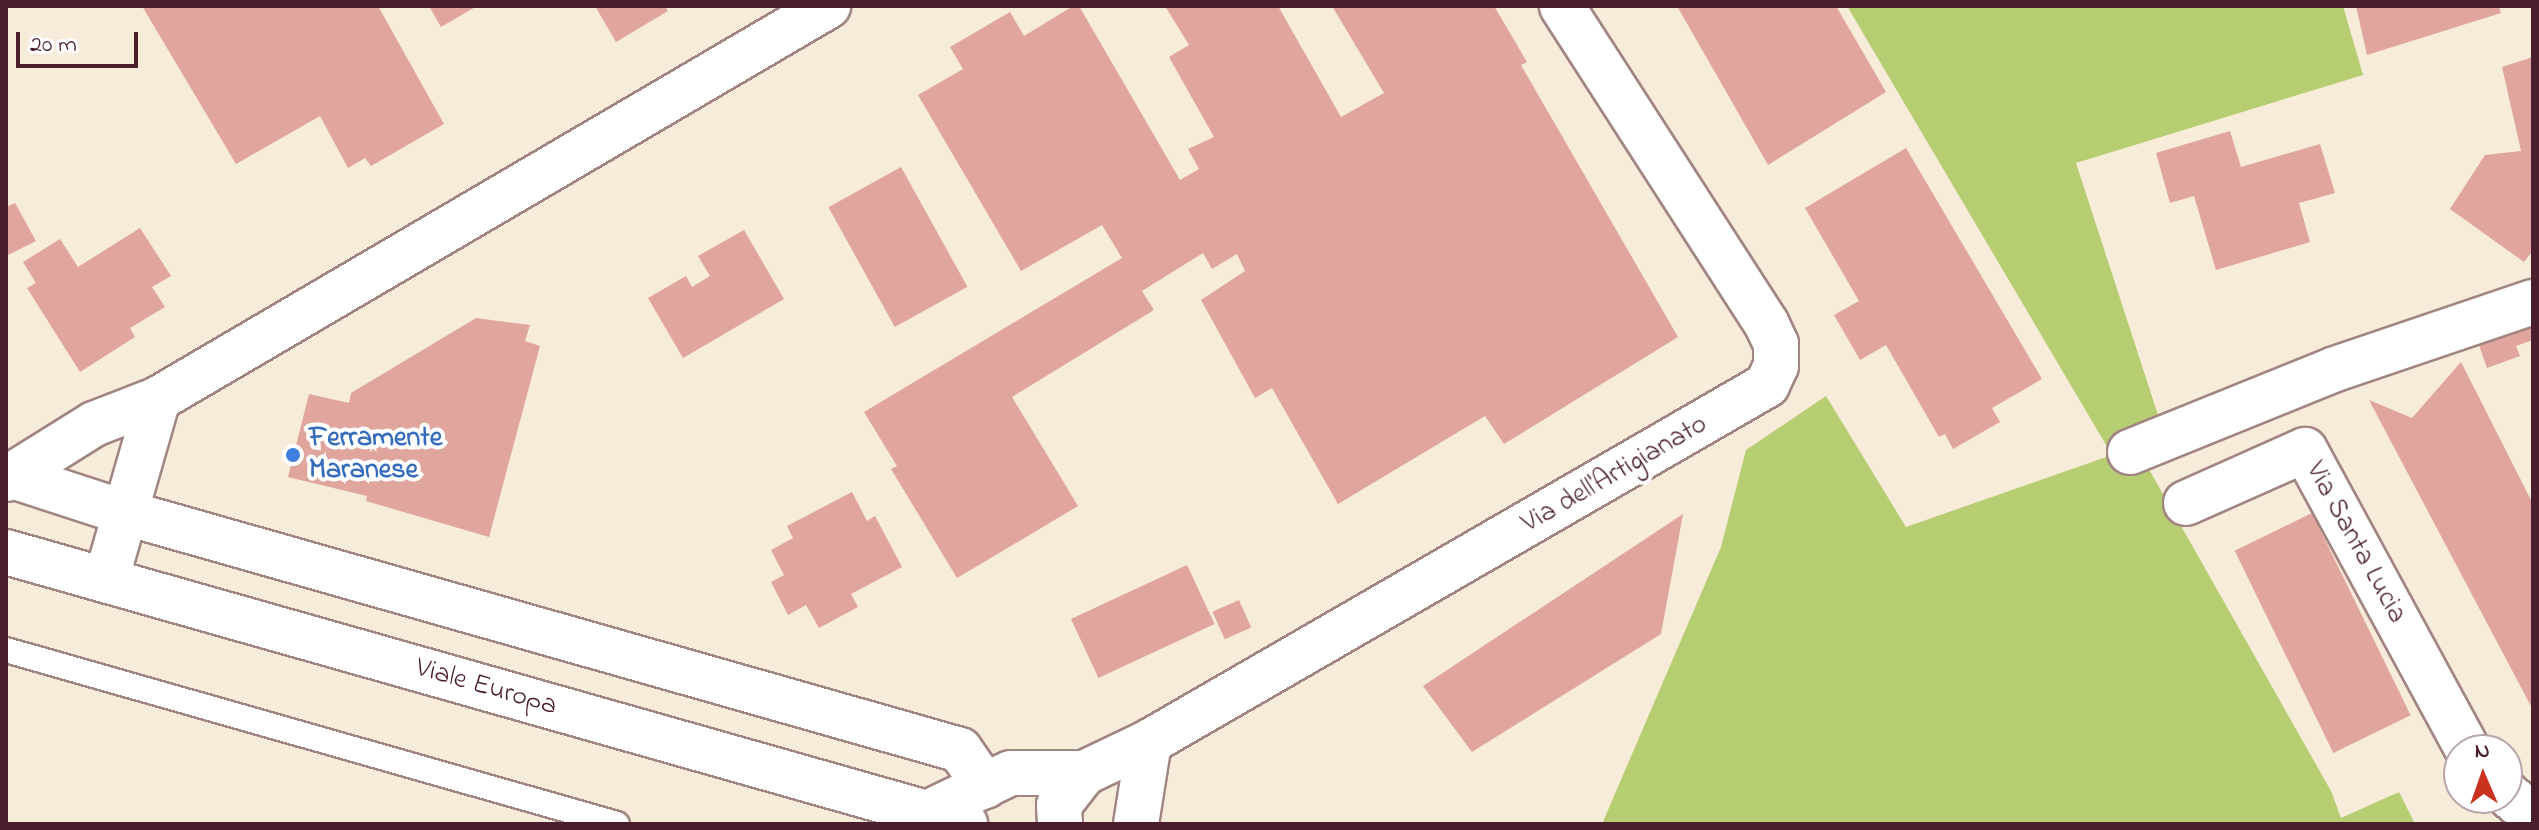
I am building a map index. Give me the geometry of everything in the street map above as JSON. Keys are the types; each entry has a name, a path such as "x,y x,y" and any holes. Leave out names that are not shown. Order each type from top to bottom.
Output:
{"street":[{"path":"8,476 94,424 158,399 828,6"},
{"name":"Via dell'Artigianato","path":"1084,773 1149,742 1767,385 1776,366 1776,344 1766,323 1562,6"},
{"path":"2130,452 2335,369 2533,302"},
{"path":"106,580 123,512 158,399"},
{"name":"Via Santa Lucia","path":"2186,503 2305,450 2459,734"},
{"path":"8,476 123,512 960,750 985,786"},
{"name":"Viale Europa","path":"6,552 938,820"},
{"path":"1136,824 1149,742"},
{"path":"938,820 985,786 1011,773 1084,773"},
{"path":"1060,824 1059,805 1084,773"}],"lane":[{"path":"6,650 617,824"}],"green space":[{"path":"1847,6 2343,6 2363,75 2076,163 2159,418 2146,464 2331,791 2341,818 2399,792 2415,824 1602,824 1721,547 1746,450 1826,396 1906,527 2112,455"}],"building":[{"path":"142,6 378,6 444,124 371,166 365,158 348,168 320,116 236,164"},
{"path":"429,6 477,6 441,27"},
{"path":"595,6 665,6 668,11 616,42"},
{"path":"1073,6 1079,6 1180,180 1199,169 1188,149 1214,137 1169,57 1189,45 1165,6 1278,6 1341,117 1384,93 1332,6 1494,6 1527,62 1521,65 1678,337 1504,444 1485,416 1338,504 1272,388 1255,398 1201,300 1245,271 1237,254 1212,269 1203,253 1142,291 1154,310 1012,397 1078,506 957,578 891,469 897,466 864,412 1122,258 1102,225 1021,271 918,95 963,69 950,47 1010,12 1024,36"},
{"path":"1677,6 1836,6 1886,92 1768,165"},
{"path":"2356,6 2499,6 2501,13 2367,55"},
{"path":"2533,57 2533,250 2524,262 2450,209 2485,155 2521,151 2502,67"},
{"path":"2230,131 2241,167 2320,144 2335,193 2299,203 2310,242 2216,270 2194,196 2170,203 2156,153"},
{"path":"1906,148 2042,379 1992,408 2000,422 1953,449 1945,434 1939,437 1886,345 1860,360 1834,315 1859,301 1805,208"},
{"path":"901,167 967,287 895,327 828,207"},
{"path":"15,203 36,241 6,256 6,207"},
{"path":"140,228 171,276 152,287 165,307 130,328 135,337 80,372 27,288 36,283 23,262 60,239 78,267"},
{"path":"744,230 784,299 683,358 648,298 686,276 692,287 710,276 698,256"},
{"path":"2533,314 2533,340 2516,346 2520,356 2487,368 2475,334"},
{"path":"476,318 530,325 525,341 540,346 489,537 366,501 367,496 288,477 309,394 349,403 351,393"},
{"path":"2461,362 2533,504 2533,710 2369,400 2412,418"},
{"path":"852,492 867,521 875,516 902,567 851,594 858,607 819,628 806,605 788,615 771,582 784,575 771,550 793,538 787,526"},
{"path":"2312,513 2411,715 2333,753 2235,551"},
{"path":"1683,514 1661,634 1472,752 1423,686"},
{"path":"1187,565 1214,624 1098,678 1071,619"},
{"path":"1239,600 1251,627 1225,639 1213,612"}],"place":[{"name":"Ferramente Maranese","path":"293,455"}]}
